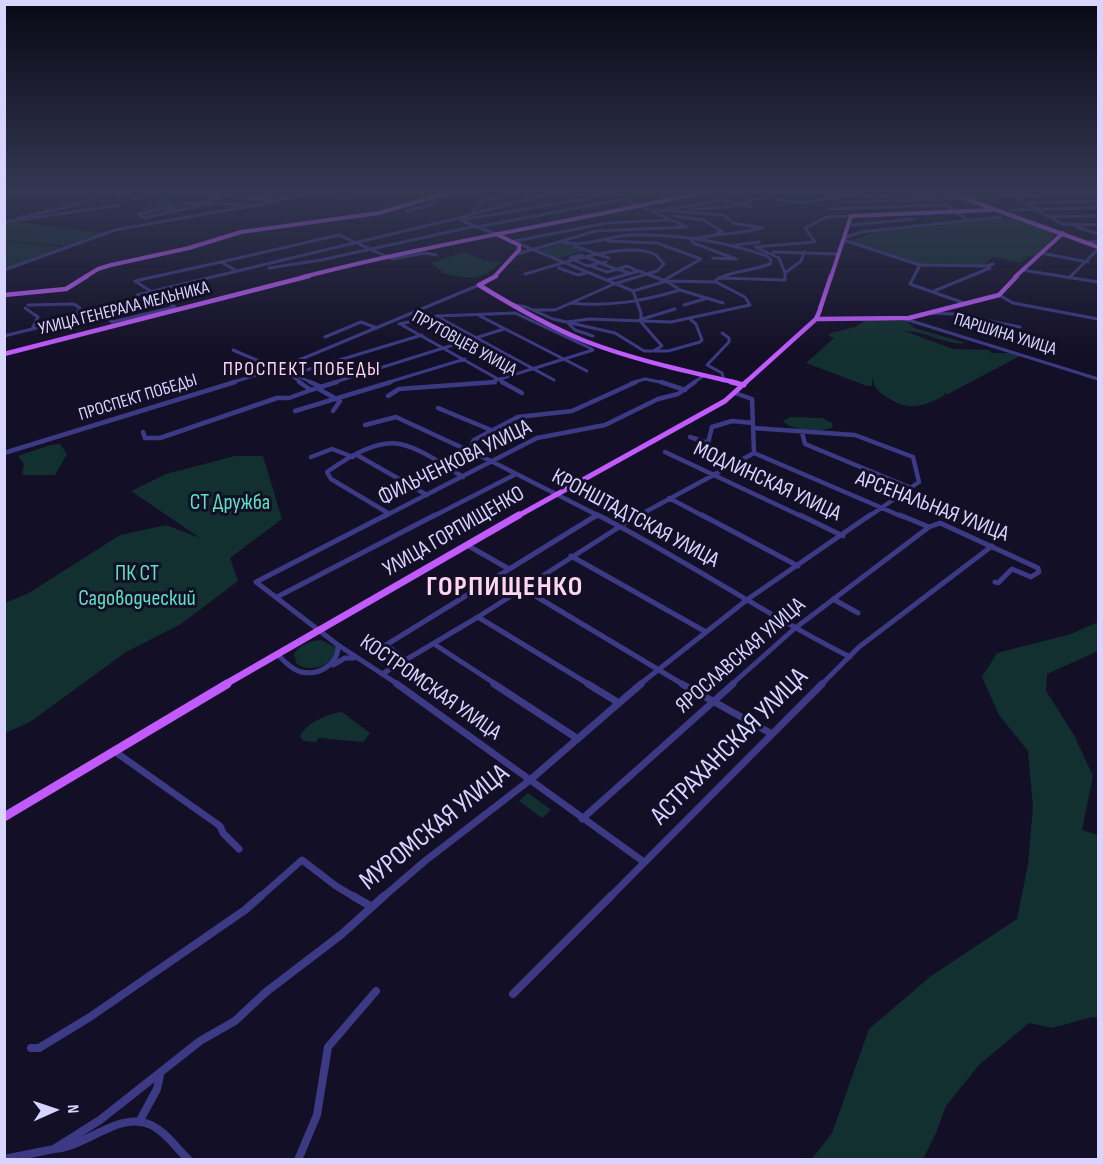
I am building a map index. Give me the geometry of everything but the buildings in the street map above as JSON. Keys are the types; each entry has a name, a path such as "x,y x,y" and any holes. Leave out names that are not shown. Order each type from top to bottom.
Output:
{"main road":[{"path":"4,295 66,289 98,269 192,246"},
{"name":"УЛИЦА ГЕНЕРАЛА МЕЛЬНИКА","path":"4,355 385,256 433,246"},
{"path":"479,285 496,276 519,246"},
{"name":"УЛИЦА ГОРПИЩЕНКО","path":"4,816 319,629 681,426 735,393 819,313 841,246"},
{"path":"819,313 826,318 904,318 999,295 1048,246"},
{"path":"479,285 510,304 584,340 613,351 744,385"}],"street":[{"path":"4,270 69,246"},
{"path":"4,336 101,312 112,322 175,307 135,281 290,246"},
{"path":"247,270 343,246"},
{"path":"364,246 394,259 425,253 436,255"},
{"path":"137,295 237,271 314,262 382,246"},
{"path":"526,246 633,291 667,281 786,279 779,258 755,247 763,246"},
{"path":"514,255 548,246"},
{"path":"577,246 609,258"},
{"path":"666,246 701,259 666,279 667,281"},
{"path":"700,246 736,259 713,258"},
{"path":"718,280 729,273 755,271 770,264 771,260 767,256 738,246"},
{"path":"865,246 920,265 994,265"},
{"path":"1069,278 1088,262 1098,248"},
{"path":"525,274 618,250 654,254 664,264 662,268 648,274 614,284 555,310 534,310"},
{"path":"773,252 838,254"},
{"path":"785,273 801,261 804,252"},
{"path":"1041,253 1088,262"},
{"path":"588,257 630,274"},
{"path":"575,261 607,272 616,278"},
{"path":"221,262 237,271"},
{"path":"591,266 602,263"},
{"path":"621,264 667,281 680,290 723,303"},
{"path":"920,265 910,284 966,304"},
{"path":"934,291 957,285 974,273 994,265"},
{"path":"607,272 627,266"},
{"path":"559,268 578,275 588,272"},
{"path":"607,280 637,271"},
{"path":"1021,271 1098,282"},
{"path":"567,322 588,319 691,320 750,305 745,297 718,280"},
{"name":"ПРОСПЕКТ ПОБЕДЫ","path":"4,453 280,368 479,285"},
{"path":"570,303 602,307 638,302 680,290"},
{"path":"633,291 638,302 641,321 662,346 655,350"},
{"path":"999,295 1013,303 1098,319"},
{"path":"684,305 708,298"},
{"path":"510,304 516,303 567,322 626,336 637,348 655,350 676,351 700,342 702,340 696,324 691,320"},
{"path":"26,307 74,304 80,308 75,318"},
{"path":"26,307 38,316 32,329"},
{"path":"641,321 675,309"},
{"path":"388,396 399,389 478,385 502,380 592,350 520,315 506,313 437,316 399,324"},
{"path":"932,313 954,314 1020,327"},
{"path":"476,314 587,371"},
{"path":"57,323 79,324 105,316"},
{"path":"437,316 554,380"},
{"name":"ПАРШИНА УЛИЦА","path":"904,318 1098,379"},
{"path":"325,337 367,319"},
{"path":"361,322 377,328"},
{"name":"ПРУТОВЦЕВ УЛИЦА","path":"392,322 444,347 522,393"},
{"path":"567,322 575,330 593,336"},
{"path":"143,432 145,438 160,438 277,398 290,398 318,387 504,329"},
{"path":"723,333 729,338 729,342 707,365 721,372 724,380"},
{"path":"290,375 422,335"},
{"path":"232,350 270,367 280,368 311,390"},
{"path":"295,411 465,359"},
{"path":"290,375 340,400 333,411"},
{"name":"ФИЛЬЧЕНКОВА УЛИЦА","path":"256,582 537,438 605,425 658,399 678,394 705,375"},
{"path":"469,451 474,440 490,430 532,414 572,411 628,384 645,379 653,379 685,390"},
{"path":"382,674 478,617 619,526 754,453 752,399 735,393"},
{"path":"438,408 490,430"},
{"name":"КРОНШТАДТСКАЯ УЛИЦА","path":"365,425 396,417 493,462 619,526 748,599 794,629 850,657"},
{"path":"690,438 708,443 712,427 732,421 802,432 855,435 913,457 919,482 911,488 805,444 802,432"},
{"path":"388,513 327,476 327,472 336,465 381,445 399,443 463,477"},
{"path":"311,457 332,449 355,456 427,495"},
{"name":"МОДЛИНСКАЯ УЛИЦА","path":"665,452 843,536"},
{"name":"АРСЕНАЛЬНАЯ УЛИЦА","path":"754,453 929,527 940,523 1038,568 1039,572 1031,577 1012,569 998,583 995,582"},
{"path":"277,597 516,474"},
{"name":"МУРОМСКАЯ УЛИЦА","path":"4,1159 54,1149 100,1120 160,1075 200,1041 235,1021 266,992 342,934 425,861 530,780 657,670 748,599 884,509 911,488"},
{"path":"669,498 798,566"},
{"path":"406,660 386,645 598,515"},
{"name":"ЯРОСЛАВСКАЯ УЛИЦА","path":"582,819 794,629 929,527"},
{"path":"467,545 509,569"},
{"name":"АСТРАХАНСКАЯ УЛИЦА","path":"513,994 874,634 920,603 939,585 992,546"},
{"path":"571,556 706,632"},
{"name":"КОСТРОМСКАЯ УЛИЦА","path":"256,582 338,645 365,661 644,862"},
{"path":"522,588 657,670 772,734"},
{"path":"833,599 858,613"},
{"path":"478,617 619,703"},
{"path":"434,644 578,738"},
{"path":"330,666 337,657 338,645"},
{"path":"278,654 300,672 314,672 345,658 365,661"},
{"path":"114,751 220,826 223,834 239,849"},
{"path":"31,1048 39,1048 90,1017 245,910 302,860 336,886 372,907"},
{"path":"298,1160 317,1115 328,1047 335,1035 359,1012 376,991"},
{"path":"139,1122 157,1089 160,1075"},
{"path":"54,1149 63,1150 76,1147 117,1124 131,1121 148,1124 160,1132 189,1160"}],"green space":[{"path":"5,246 63,247 5,269"},
{"path":"552,246 572,246 584,251 559,258 539,250"},
{"path":"866,246 1044,246 1034,257 1028,256 1021,263 993,257 984,265 920,264"},
{"path":"464,252 485,261 499,262 499,264 486,274 472,278 441,273 442,271 431,263"},
{"path":"865,320 906,321 914,328 966,343 951,342 912,331 904,331 953,349 989,350 992,353 1009,353 1020,356 923,405 903,405 879,392 872,376 872,386 867,386 806,363 834,338 828,335 855,327"},
{"path":"790,417 822,418 832,423 833,427 822,430 799,429 783,421"},
{"path":"60,444 67,454 55,475 22,475 24,464 18,456"},
{"name":"ПК СТ Садоводческий","path":"235,456 263,456 282,519 230,558 238,581 181,624 126,652 30,722 5,733 5,603 29,593 120,535 166,525 200,538 131,491 166,474"},
{"path":"1098,622 1098,651 1047,674 1046,691 1074,735 1093,776 1082,830 1098,835 1098,1018 1092,1017 1052,1028 1029,1023 979,1065 946,1106 923,1159 812,1159 832,1133 869,1029 931,976 1017,919 1028,864 1033,807 1028,751 999,715 982,677 997,653 1071,634"},
{"path":"321,640 335,647 337,651 334,660 320,667 310,668 296,663 294,654 302,645"},
{"path":"342,712 370,733 363,742 319,738 316,742 304,741 300,737 311,724 331,714"},
{"path":"528,793 551,810 542,818 519,801"}],"district":[{"name":"ПРОСПЕКТ ПОБЕДЫ","path":"302,370"},
{"name":"ГОРПИЩЕНКО","path":"505,588"}],"park label":[{"name":"СТ Дружба","path":"230,503"}]}
